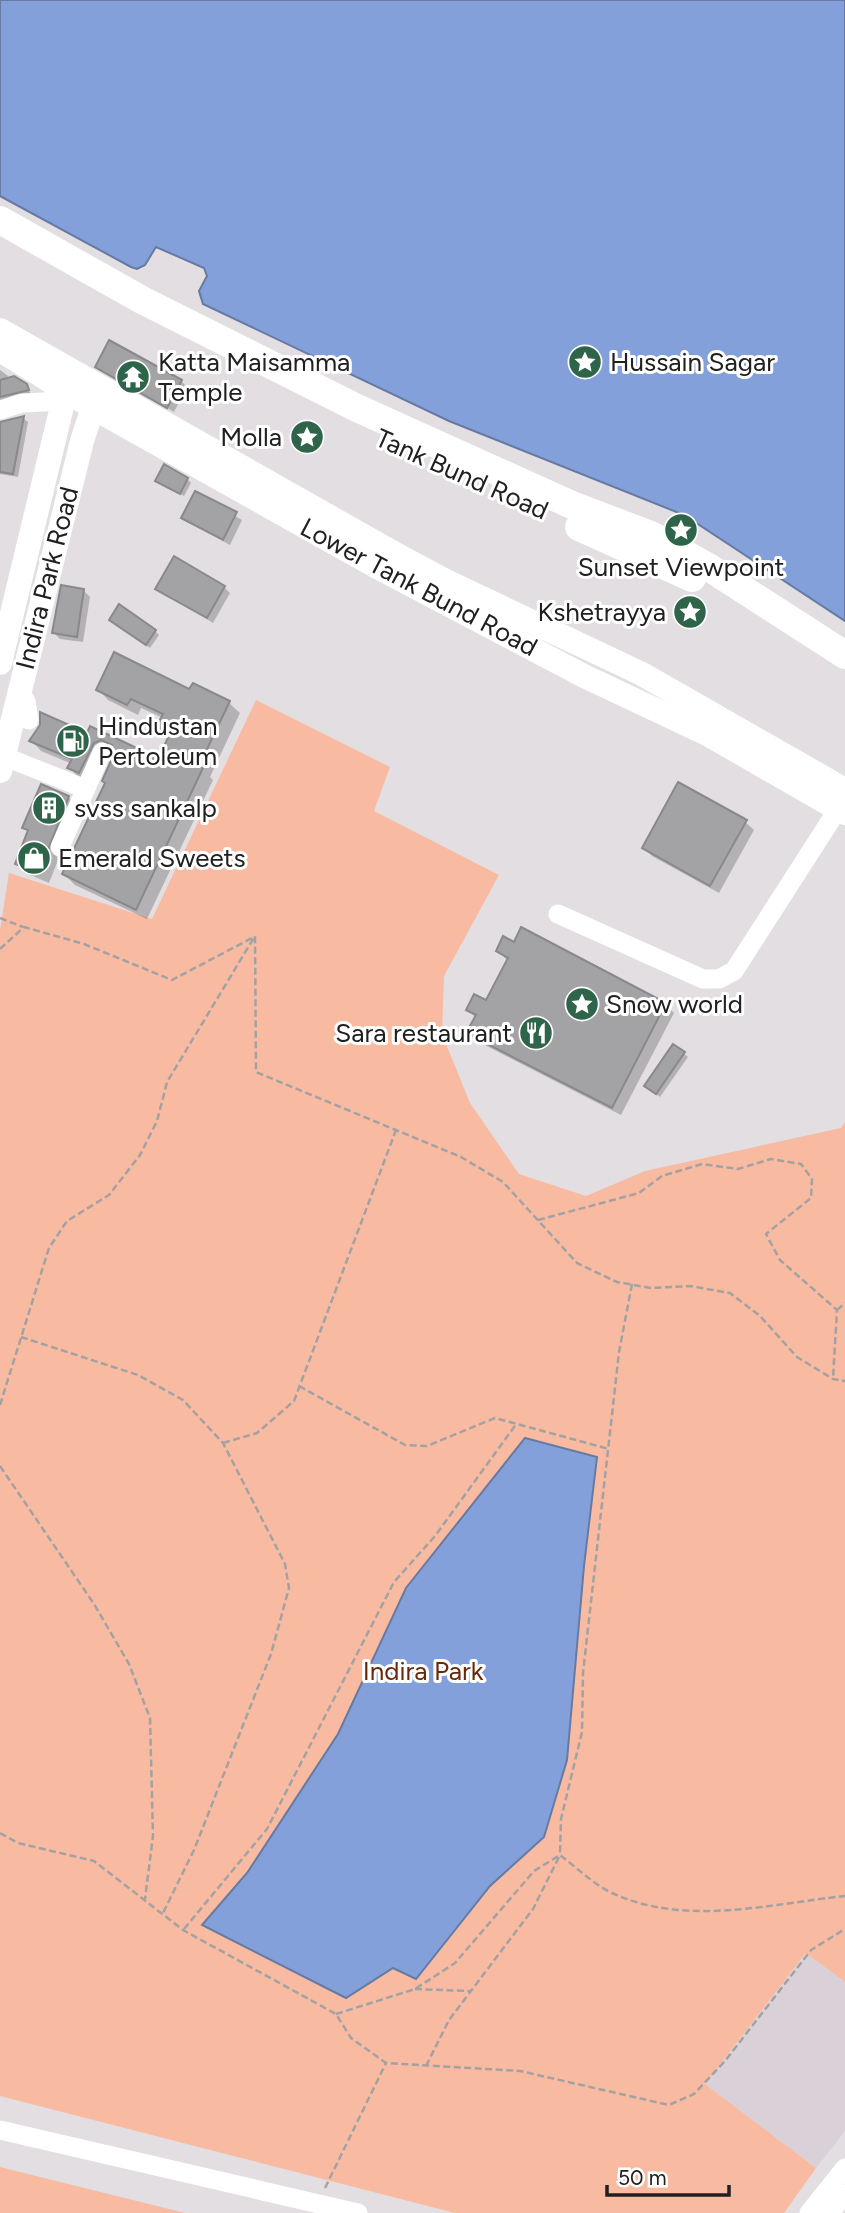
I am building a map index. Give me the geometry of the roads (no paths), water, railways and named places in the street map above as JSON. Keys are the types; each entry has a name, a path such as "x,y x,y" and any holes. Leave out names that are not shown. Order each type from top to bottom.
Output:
{"highway":[{"path":"0,220 142,300 357,408 572,505 651,535 710,568 845,655"},
{"name":"Tank Bund Road","path":"0,241 132,315 350,424 702,582 845,675"}],"main road":[{"name":"Lower Tank Bund Road","path":"0,330 68,388"},
{"name":"Lower Tank Bund Road","path":"0,350 68,388 96,397 412,563 642,674 843,804"},
{"name":"Indira Park Road","path":"0,663 5,619 68,388"},
{"name":"Indira Park Road","path":"3,758 96,397"}],"street":[{"path":"0,410 68,388"},
{"path":"19,691 26,701 27,727 20,740 3,758 86,789"},
{"path":"60,847 102,752"},
{"path":"558,914 703,979 719,979 734,971 843,804"},
{"path":"0,2130 358,2213"},
{"path":"809,2213 845,2168"},
{"path":"830,2213 845,2194"}],"water":[{"name":"Hussain Sagar","path":"0,0 845,0 845,621 684,515 449,421 203,304 199,291 207,276 204,268 156,247 145,265 137,269 131,267 0,196"},
{"path":"525,1438 597,1457 584,1566 567,1760 544,1837 490,1886 416,1979 393,1968 346,1998 202,1925 247,1873 338,1734 406,1588"}],"place":[{"name":"Hussain Sagar","path":"585,362"},
{"name":"Katta Maisamma Temple","path":"133,377"},
{"name":"Molla","path":"307,437"},
{"name":"Sunset Viewpoint","path":"681,530"},
{"name":"Kshetrayya","path":"690,612"},
{"name":"Hindustan Pertoleum","path":"73,741"},
{"name":"svss sankalp","path":"49,808"},
{"name":"Emerald Sweets","path":"34,858"},
{"name":"Snow world","path":"582,1004"},
{"name":"Sara restaurant","path":"536,1033"}],"park label":[{"name":"Indira Park","path":"423,1671"}]}
